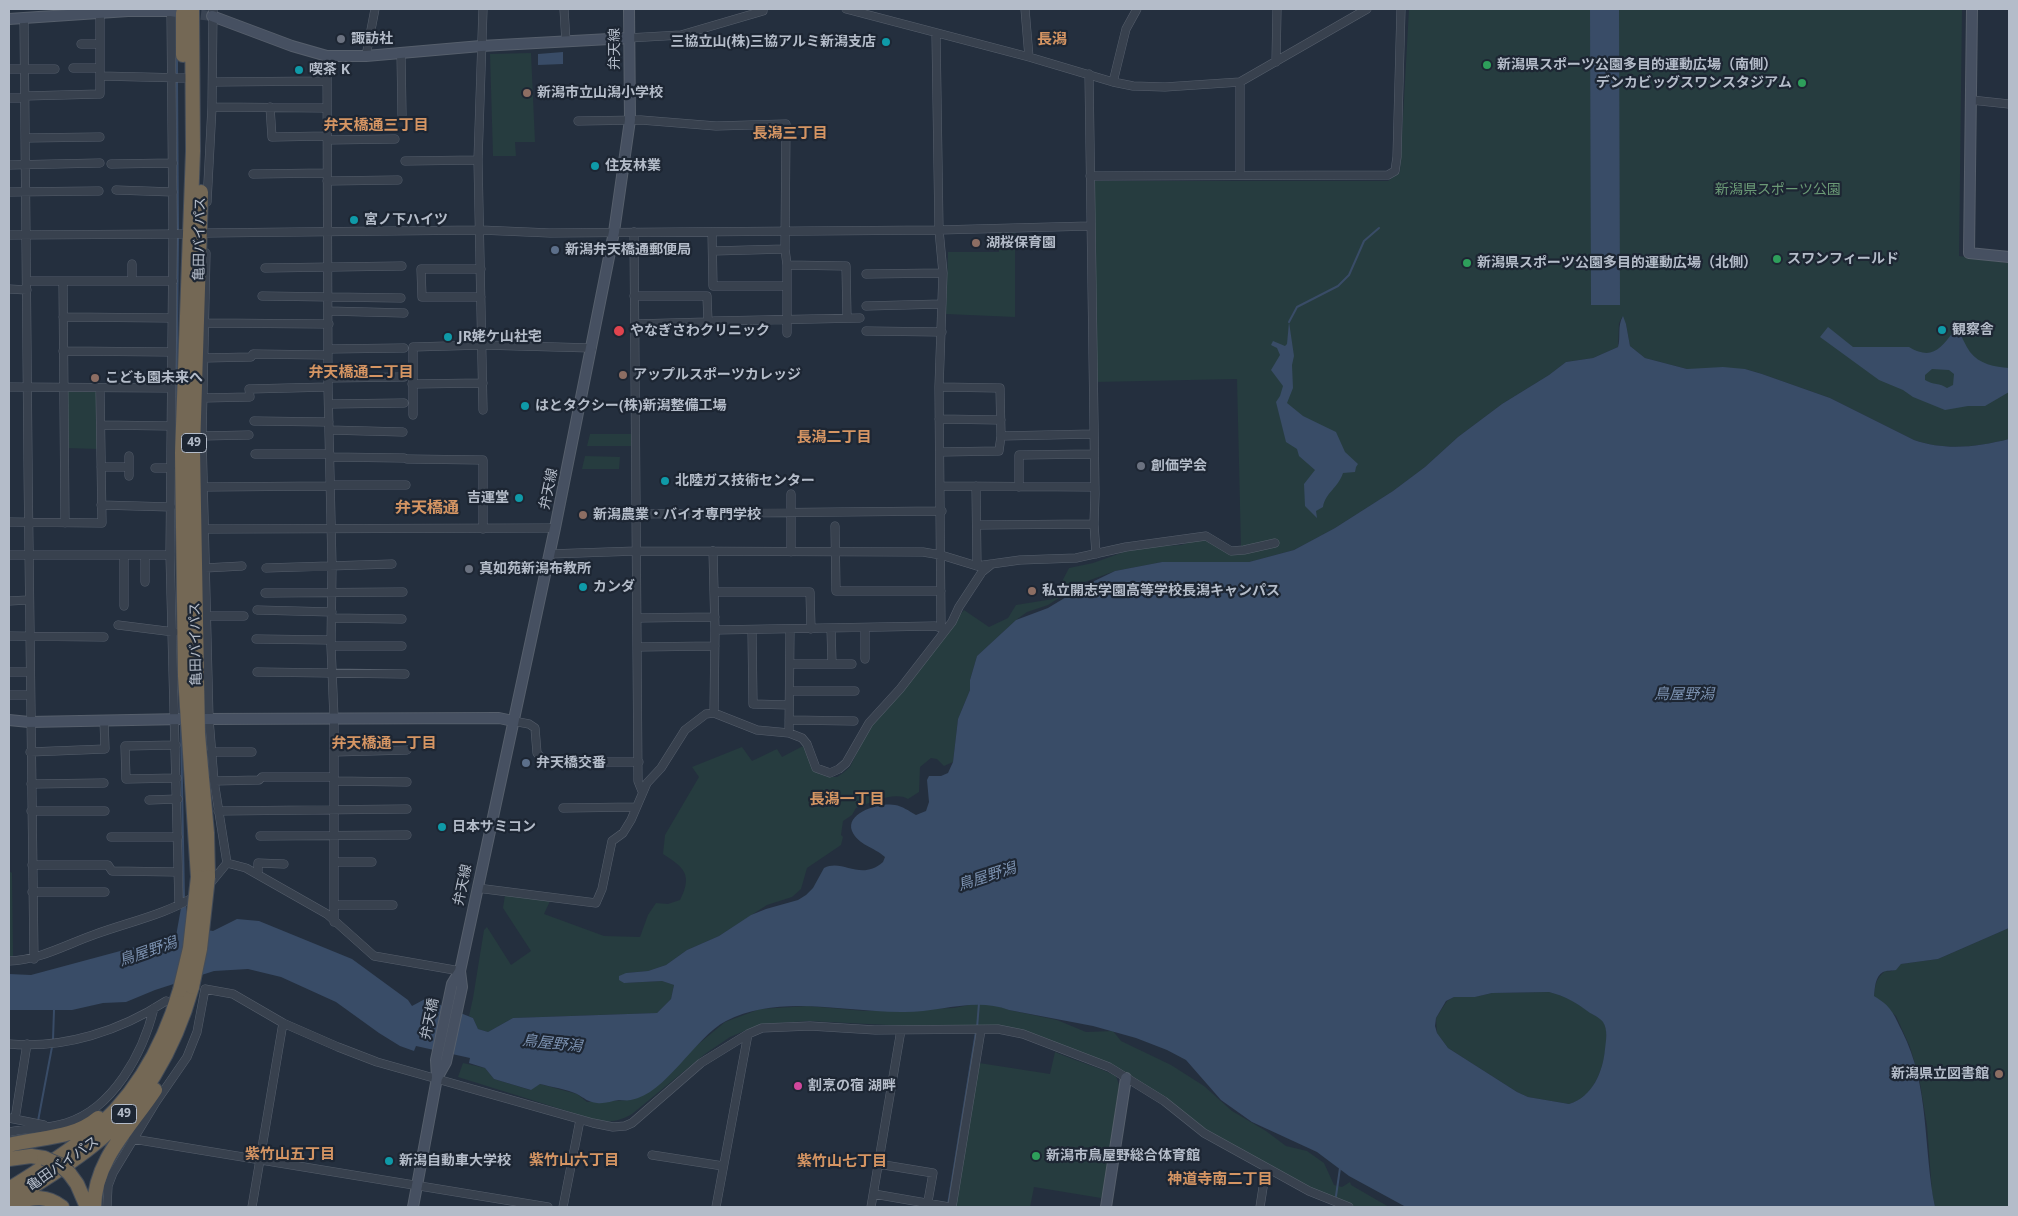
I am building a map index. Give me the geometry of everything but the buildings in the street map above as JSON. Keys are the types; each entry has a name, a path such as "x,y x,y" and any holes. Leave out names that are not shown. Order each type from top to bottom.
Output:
{"highway":[{"path":"180,11 178,78 185,142 178,234 188,313"},
{"name":"亀田バイパス","path":"180,11 193,151 182,453 185,676 203,877"},
{"name":"亀田バイパス","path":"9,1201 58,1171 92,1146 119,1121 140,1096 165,1057 177,1031 192,990 200,949 206,834 198,734 193,449 209,11"},
{"path":"94,1207 98,1179 107,1158 165,1075 183,1032 192,990"},
{"name":"亀田バイパス","path":"9,1189 48,1165 86,1138 122,1102 139,1081 192,990"},
{"path":"9,1145 66,1134 80,1129 122,1102"},
{"path":"9,1159 31,1156 44,1158 60,1165 77,1184 87,1207"},
{"path":"9,1205 34,1197 44,1197 62,1207"}],"street":[{"path":"366,56 375,9"},
{"path":"483,9 478,160 483,410"},
{"path":"564,9 566,42"},
{"name":"弁天線","path":"457,986 555,528 614,232 630,120 629,9"},
{"path":"846,9 1029,56 1113,82 1133,86 1165,87 1240,82 1325,31 1366,9"},
{"path":"1025,9 1029,56"},
{"path":"1113,82 1126,29 1137,9"},
{"path":"1276,62 1277,9"},
{"path":"1090,176 1388,175 1395,171 1397,157 1401,9"},
{"path":"1972,9 1969,253 2009,257"},
{"path":"227,864 218,811 207,719 202,436 206,323 206,233 212,107 209,11 292,46 327,56 366,56 481,46 681,35 765,10"},
{"path":"9,19 26,15 100,11 180,11"},
{"path":"9,98 100,94 100,11"},
{"path":"26,15 28,600 34,958"},
{"path":"936,33 939,230 943,272 939,387 943,628"},
{"path":"81,44 100,44"},
{"path":"401,53 402,115"},
{"path":"327,56 328,387 332,566 331,643 334,718 334,922"},
{"path":"73,68 178,78 173,163 173,192 178,234 173,281 172,318 170,555 179,719 176,745 178,872 182,904"},
{"path":"9,69 55,69"},
{"path":"1089,74 1094,524 1096,554"},
{"path":"212,82 327,81"},
{"path":"1240,82 1240,171"},
{"path":"1971,100 2009,104"},
{"path":"212,107 327,108"},
{"path":"270,107 272,137 395,139"},
{"path":"578,121 630,120 716,126 786,124 785,249 787,265 787,333"},
{"path":"25,138 100,137"},
{"path":"405,161 478,160"},
{"path":"9,165 100,163"},
{"path":"111,164 173,163"},
{"path":"253,174 398,180"},
{"path":"116,190 173,192"},
{"path":"9,192 99,191"},
{"path":"206,233 480,230 550,233 712,232 939,230 1090,226"},
{"path":"634,232 638,781 642,791"},
{"path":"712,232 713,286 787,286"},
{"path":"9,235 178,234"},
{"path":"713,251 785,249"},
{"path":"132,264 132,281"},
{"path":"787,265 846,266 847,318"},
{"path":"265,268 402,266"},
{"path":"481,269 421,269 422,297 482,297"},
{"path":"866,274 943,272"},
{"path":"9,289 63,281 173,281"},
{"path":"63,281 65,523"},
{"path":"262,296 401,298"},
{"path":"634,296 707,296 708,322 635,324"},
{"path":"866,306 942,304"},
{"path":"328,312 404,313"},
{"path":"63,318 172,318"},
{"path":"714,321 860,318"},
{"path":"206,323 328,324"},
{"path":"866,331 942,332"},
{"path":"413,415 413,347 482,345 592,348"},
{"path":"204,358 250,357 253,354 404,348"},
{"path":"63,351 172,352"},
{"path":"328,378 404,377"},
{"path":"412,384 483,382"},
{"path":"9,387 171,388"},
{"path":"203,398 250,397 249,389 328,387"},
{"path":"939,387 1000,388 1001,420 999,451 941,452"},
{"path":"9,522 102,523 100,388"},
{"path":"329,404 404,404"},
{"path":"939,420 1001,420"},
{"path":"254,421 329,422"},
{"path":"101,425 171,426"},
{"path":"329,430 403,432"},
{"path":"1001,436 1094,434"},
{"path":"202,436 249,435"},
{"path":"255,454 482,460 483,529"},
{"path":"1018,487 1019,455 1094,454"},
{"path":"129,456 129,476"},
{"path":"101,467 129,467"},
{"path":"155,468 171,468"},
{"path":"204,487 406,485"},
{"path":"940,486 1095,487"},
{"path":"976,486 977,566"},
{"path":"790,494 791,552"},
{"path":"101,505 171,507"},
{"path":"637,514 942,510"},
{"path":"977,525 1094,524"},
{"path":"835,526 836,592 941,591"},
{"path":"205,529 555,528"},
{"path":"549,554 637,551 923,552 941,555 977,566 1020,560 1076,558 1126,547 1206,536 1231,551 1274,544"},
{"path":"713,551 715,617 714,713"},
{"path":"124,555 124,606"},
{"path":"144,555 145,582"},
{"path":"9,556 170,555"},
{"path":"266,568 392,564"},
{"path":"477,888 596,903 602,888 612,841 622,833 642,791 661,768 685,730 706,714 714,713 757,730 789,733 802,738 807,744 816,768 830,773 839,769 846,763 869,723 900,689 943,628 952,622 959,607 982,572 992,564"},
{"path":"205,568 242,566"},
{"path":"265,593 403,592"},
{"path":"714,592 810,592 810,629"},
{"path":"9,601 28,600"},
{"path":"257,610 402,619"},
{"path":"206,616 244,616"},
{"path":"637,618 715,617"},
{"path":"118,624 174,632"},
{"path":"831,628 832,664"},
{"path":"865,628 865,659"},
{"path":"715,630 943,628"},
{"path":"789,733 790,630"},
{"path":"752,631 753,704 789,705"},
{"path":"9,636 104,636"},
{"path":"256,639 402,646"},
{"path":"637,647 715,646"},
{"path":"790,664 852,664"},
{"path":"9,672 29,672"},
{"path":"257,672 406,674"},
{"path":"790,691 855,691"},
{"path":"9,695 29,695"},
{"path":"207,719 499,718 529,724 535,728 537,753 545,762 639,762"},
{"path":"9,720 30,722 179,719"},
{"path":"30,752 105,750 104,720"},
{"path":"789,720 854,721"},
{"path":"176,745 125,746 126,779 177,778"},
{"path":"334,752 407,750"},
{"path":"211,752 252,752"},
{"path":"214,781 259,780 262,777 407,782"},
{"path":"31,784 104,784"},
{"path":"149,800 178,799"},
{"path":"564,808 636,807"},
{"path":"218,811 334,808 407,809"},
{"path":"31,811 105,811"},
{"path":"260,836 407,835"},
{"path":"111,837 178,837"},
{"path":"335,862 369,860"},
{"path":"258,874 258,863 284,864"},
{"path":"32,864 108,865 112,871 178,872"},
{"path":"227,864 246,868 327,914 374,956 460,971"},
{"path":"9,962 34,958 182,904 203,892 227,864"},
{"path":"32,892 105,892"},
{"path":"335,905 393,905"},
{"name":"弁天橋","path":"437,1078 457,986"},
{"path":"107,1207 108,1186 113,1173 187,1057 197,1032 192,990 233,994 283,1022 377,1062 580,1120 613,1127 632,1123 701,1063 748,1034 762,1028 787,1026 901,1030 998,1029 1023,1034 1109,1067 1164,1101 1204,1133 1309,1191 1349,1207"},
{"path":"9,1044 56,1043 94,1035 142,1016 166,1000"},
{"path":"9,1132 67,1123 94,1109 108,1097 136,1056 149,1029 154,1008"},
{"path":"252,1207 283,1022"},
{"path":"871,1207 901,1030"},
{"path":"874,1194 928,1205 951,1207 978,1030"},
{"path":"716,1207 748,1034"},
{"path":"27,1044 12,1118 51,1126"},
{"path":"414,1207 437,1078"},
{"path":"1106,1207 1126,1078"},
{"path":"563,1207 580,1120"},
{"path":"133,1139 548,1207"},
{"path":"652,1155 723,1166"},
{"path":"878,1164 933,1173 928,1205"},
{"path":"1260,1207 1266,1168"}],"green space":[{"name":"新潟県スポーツ公園","path":"1409,9 1962,9 1959,256 2009,263 2009,439 1973,446 1938,446 1914,440 1830,398 1762,374 1745,369 1687,369 1645,358 1630,346 1626,324 1622,317 1619,323 1618,347 1593,358 1566,362 1549,375 1502,404 1458,437 1425,467 1393,491 1335,528 1294,550 1249,562 1162,562 1115,571 1082,583 1048,605 1027,612 977,656 970,680 970,690 958,719 953,762 944,766 937,759 931,758 920,767 919,792 908,799 896,796 890,797 856,808 852,815 843,821 841,845 807,868 801,889 792,897 767,905 719,936 687,950 666,965 648,971 626,973 624,983 662,981 674,985 671,999 657,1013 513,1018 488,1032 478,1029 473,1018 469,1016 484,930 487,927 511,965 531,951 503,908 505,895 550,901 544,914 604,936 640,937 648,915 656,903 668,904 680,900 686,884 684,872 676,863 663,854 665,835 699,777 692,767 742,747 752,761 777,749 782,757 803,746 815,771 827,777 837,777 850,767 870,726 964,610 989,627 1008,618 1016,605 1053,599 1069,568 1093,563 1124,552 1151,547 1181,545 1201,539 1209,541 1228,553 1241,548 1237,379 1095,382 1095,181 1388,181 1400,172"},
{"path":"531,53 535,142 515,142 516,156 493,156 490,54"},
{"path":"999,233 1015,233 1015,317 946,314 948,252 999,252"},
{"path":"67,391 98,391 98,449 66,448"},
{"path":"590,434 631,434 631,446 587,446"},
{"path":"585,456 620,457 619,469 582,469"},
{"path":"9,871 12,873 13,956 9,956"},
{"path":"2009,928 2009,1207 1935,1207 1932,1192 1927,1126 1919,1077 1910,1047 1896,1016 1874,996 1876,985 1878,979 1885,971 1894,970 1901,964 1938,959"},
{"path":"1549,992 1566,997 1580,1005 1602,1020 1606,1029 1605,1055 1600,1073 1591,1089 1585,1095 1569,1104 1528,1097 1517,1092 1448,1048 1437,1033 1436,1018 1447,1001 1454,997 1475,997 1492,993"},
{"path":"978,1003 1057,1020 1086,1032 1113,1031 1121,1041 1171,1065 1204,1086 1232,1111 1266,1131 1286,1146 1307,1151 1324,1163 1334,1185 1342,1187 1350,1182 1351,1185 1389,1207 1353,1207 1339,1199 1314,1190 1202,1127 1175,1106 1112,1065 1034,1034 999,1026 907,1026 809,1021 761,1024 730,1037 705,1054 632,1114 620,1119 604,1122 458,1077 463,1063 485,1068 494,1079 530,1090 540,1084 577,1094 587,1102 631,1100 725,1022 760,1009 808,1006 865,1011 954,1008"},
{"name":"新潟市鳥屋野総合体育館","path":"1055,1052 1116,1076 1119,1085 1104,1190 1101,1198 1034,1187 1030,1207 955,1207 979,1063 1050,1074"}],"water":[{"path":"1590,9 1619,9 1620,305 1591,305"},
{"path":"563,52 563,64 538,65 538,54"},
{"name":"鳥屋野潟","path":"1623,316 1630,346 1645,358 1687,369 1723,367 1745,369 1762,374 1830,398 1914,440 1938,446 1973,446 2009,439 2009,928 1938,959 1901,964 1896,970 1883,972 1877,979 1874,996 1885,1004 1894,1015 1911,1052 1922,1095 1935,1207 1406,1207 1349,1176 1317,1152 1252,1122 1221,1100 1186,1060 1167,1050 1136,1038 1093,1026 996,1006 970,1005 918,1011 883,1012 791,1006 747,1013 726,1021 714,1029 668,1077 644,1096 605,1103 591,1102 577,1094 540,1084 531,1090 494,1079 485,1068 469,1063 470,1058 416,1046 414,1051 400,1046 336,1002 281,977 248,969 214,971 155,990 126,1002 103,1003 72,1010 9,1010 9,974 31,975 176,936 181,908 186,906 186,911 207,930 213,931 237,919 259,921 352,959 408,1000 412,1006 425,999 473,1018 478,1029 488,1032 513,1018 657,1013 671,999 674,985 662,981 624,983 619,980 619,976 626,973 648,971 666,965 687,950 719,936 751,915 798,900 813,888 824,868 838,866 867,870 875,868 883,862 885,857 858,840 852,831 851,824 859,814 882,805 898,806 916,815 926,811 929,802 927,780 929,776 941,776 948,773 953,762 958,719 970,690 970,680 977,656 1016,620 1048,608 1086,585 1115,571 1162,562 1249,562 1294,550 1335,528 1393,491 1425,467 1458,437 1502,404 1549,375 1566,362 1593,358 1618,347","holes":["1549,992 1571,1000 1599,1018 1605,1025 1606,1032 1604,1057 1595,1082 1584,1096 1569,1104 1528,1097 1517,1092 1448,1048 1437,1033 1435,1026 1436,1018 1446,1001 1454,997 1475,997 1492,993"]},
{"path":"1289,322 1294,356 1292,365 1293,388 1287,403 1303,416 1336,432 1345,452 1358,464 1355,472 1343,473 1326,498 1323,507 1316,511 1317,518 1305,506 1304,484 1315,470 1299,456 1297,449 1286,442 1276,402 1283,386 1271,370 1280,355 1277,348 1271,345 1273,341 1285,346 1287,344"},
{"path":"1828,327 1853,347 1909,347 1923,353 1929,353 1944,344 1953,332 1958,331 1970,352 1978,359 1993,366 2009,368 2009,392 1985,406 1968,406 1945,410 1879,380 1820,337","holes":["1932,369 1949,370 1954,374 1953,385 1947,388 1925,380 1925,375"]}],"waterway":[{"path":"177,56 177,76"},
{"path":"177,81 178,231"},
{"path":"1289,322 1297,307 1338,286 1349,275 1364,241 1379,228"},
{"path":"176,441 178,236"},
{"path":"181,726 184,899"},
{"path":"977,1028 979,1003"},
{"path":"53,1040 54,1010"},
{"path":"948,1205 976,1032"},
{"path":"38,1121 52,1047"},
{"path":"1336,1196 1340,1168"}],"tunnel":[{"path":"186,13 212,16"}],"place":[{"name":"諏訪社","path":"341,39"},
{"name":"三協立山(株)三協アルミ新潟支店","path":"886,42"},
{"name":"新潟県スポーツ公園多目的運動広場（南側）","path":"1487,65"},
{"name":"喫茶 K","path":"299,70"},
{"name":"デンカビッグスワンスタジアム","path":"1802,83"},
{"name":"新潟市立山潟小学校","path":"527,93"},
{"name":"住友林業","path":"595,166"},
{"name":"宮ノ下ハイツ","path":"354,220"},
{"name":"湖桜保育園","path":"976,243"},
{"name":"新潟弁天橋通郵便局","path":"555,250"},
{"name":"スワンフィールド","path":"1777,259"},
{"name":"新潟県スポーツ公園多目的運動広場（北側）","path":"1467,263"},
{"name":"観察舎","path":"1942,330"},
{"name":"やなぎさわクリニック","path":"619,331"},
{"name":"JR姥ケ山社宅","path":"448,337"},
{"name":"アップルスポーツカレッジ","path":"623,375"},
{"name":"こども園未来へ","path":"95,378"},
{"name":"はとタクシー(株)新潟整備工場","path":"525,406"},
{"name":"創価学会","path":"1141,466"},
{"name":"北陸ガス技術センター","path":"665,481"},
{"name":"吉運堂","path":"519,498"},
{"name":"新潟農業・バイオ専門学校","path":"583,515"},
{"name":"真如苑新潟布教所","path":"469,569"},
{"name":"カンダ","path":"583,587"},
{"name":"私立開志学園高等学校長潟キャンパス","path":"1032,591"},
{"name":"弁天橋交番","path":"526,763"},
{"name":"日本サミコン","path":"442,827"},
{"name":"新潟県立図書館","path":"1999,1074"},
{"name":"割烹の宿 湖畔","path":"798,1086"},
{"name":"新潟市鳥屋野総合体育館","path":"1036,1156"},
{"name":"新潟自動車大学校","path":"389,1161"}],"district":[{"name":"長潟","path":"1052,40"},
{"name":"弁天橋通三丁目","path":"376,126"},
{"name":"長潟三丁目","path":"790,134"},
{"name":"弁天橋通二丁目","path":"361,373"},
{"name":"長潟二丁目","path":"834,438"},
{"name":"弁天橋通","path":"427,508"},
{"name":"弁天橋通一丁目","path":"384,744"},
{"name":"長潟一丁目","path":"847,800"},
{"name":"紫竹山五丁目","path":"290,1155"},
{"name":"紫竹山六丁目","path":"574,1161"},
{"name":"紫竹山七丁目","path":"842,1162"},
{"name":"神道寺南二丁目","path":"1220,1180"}]}
